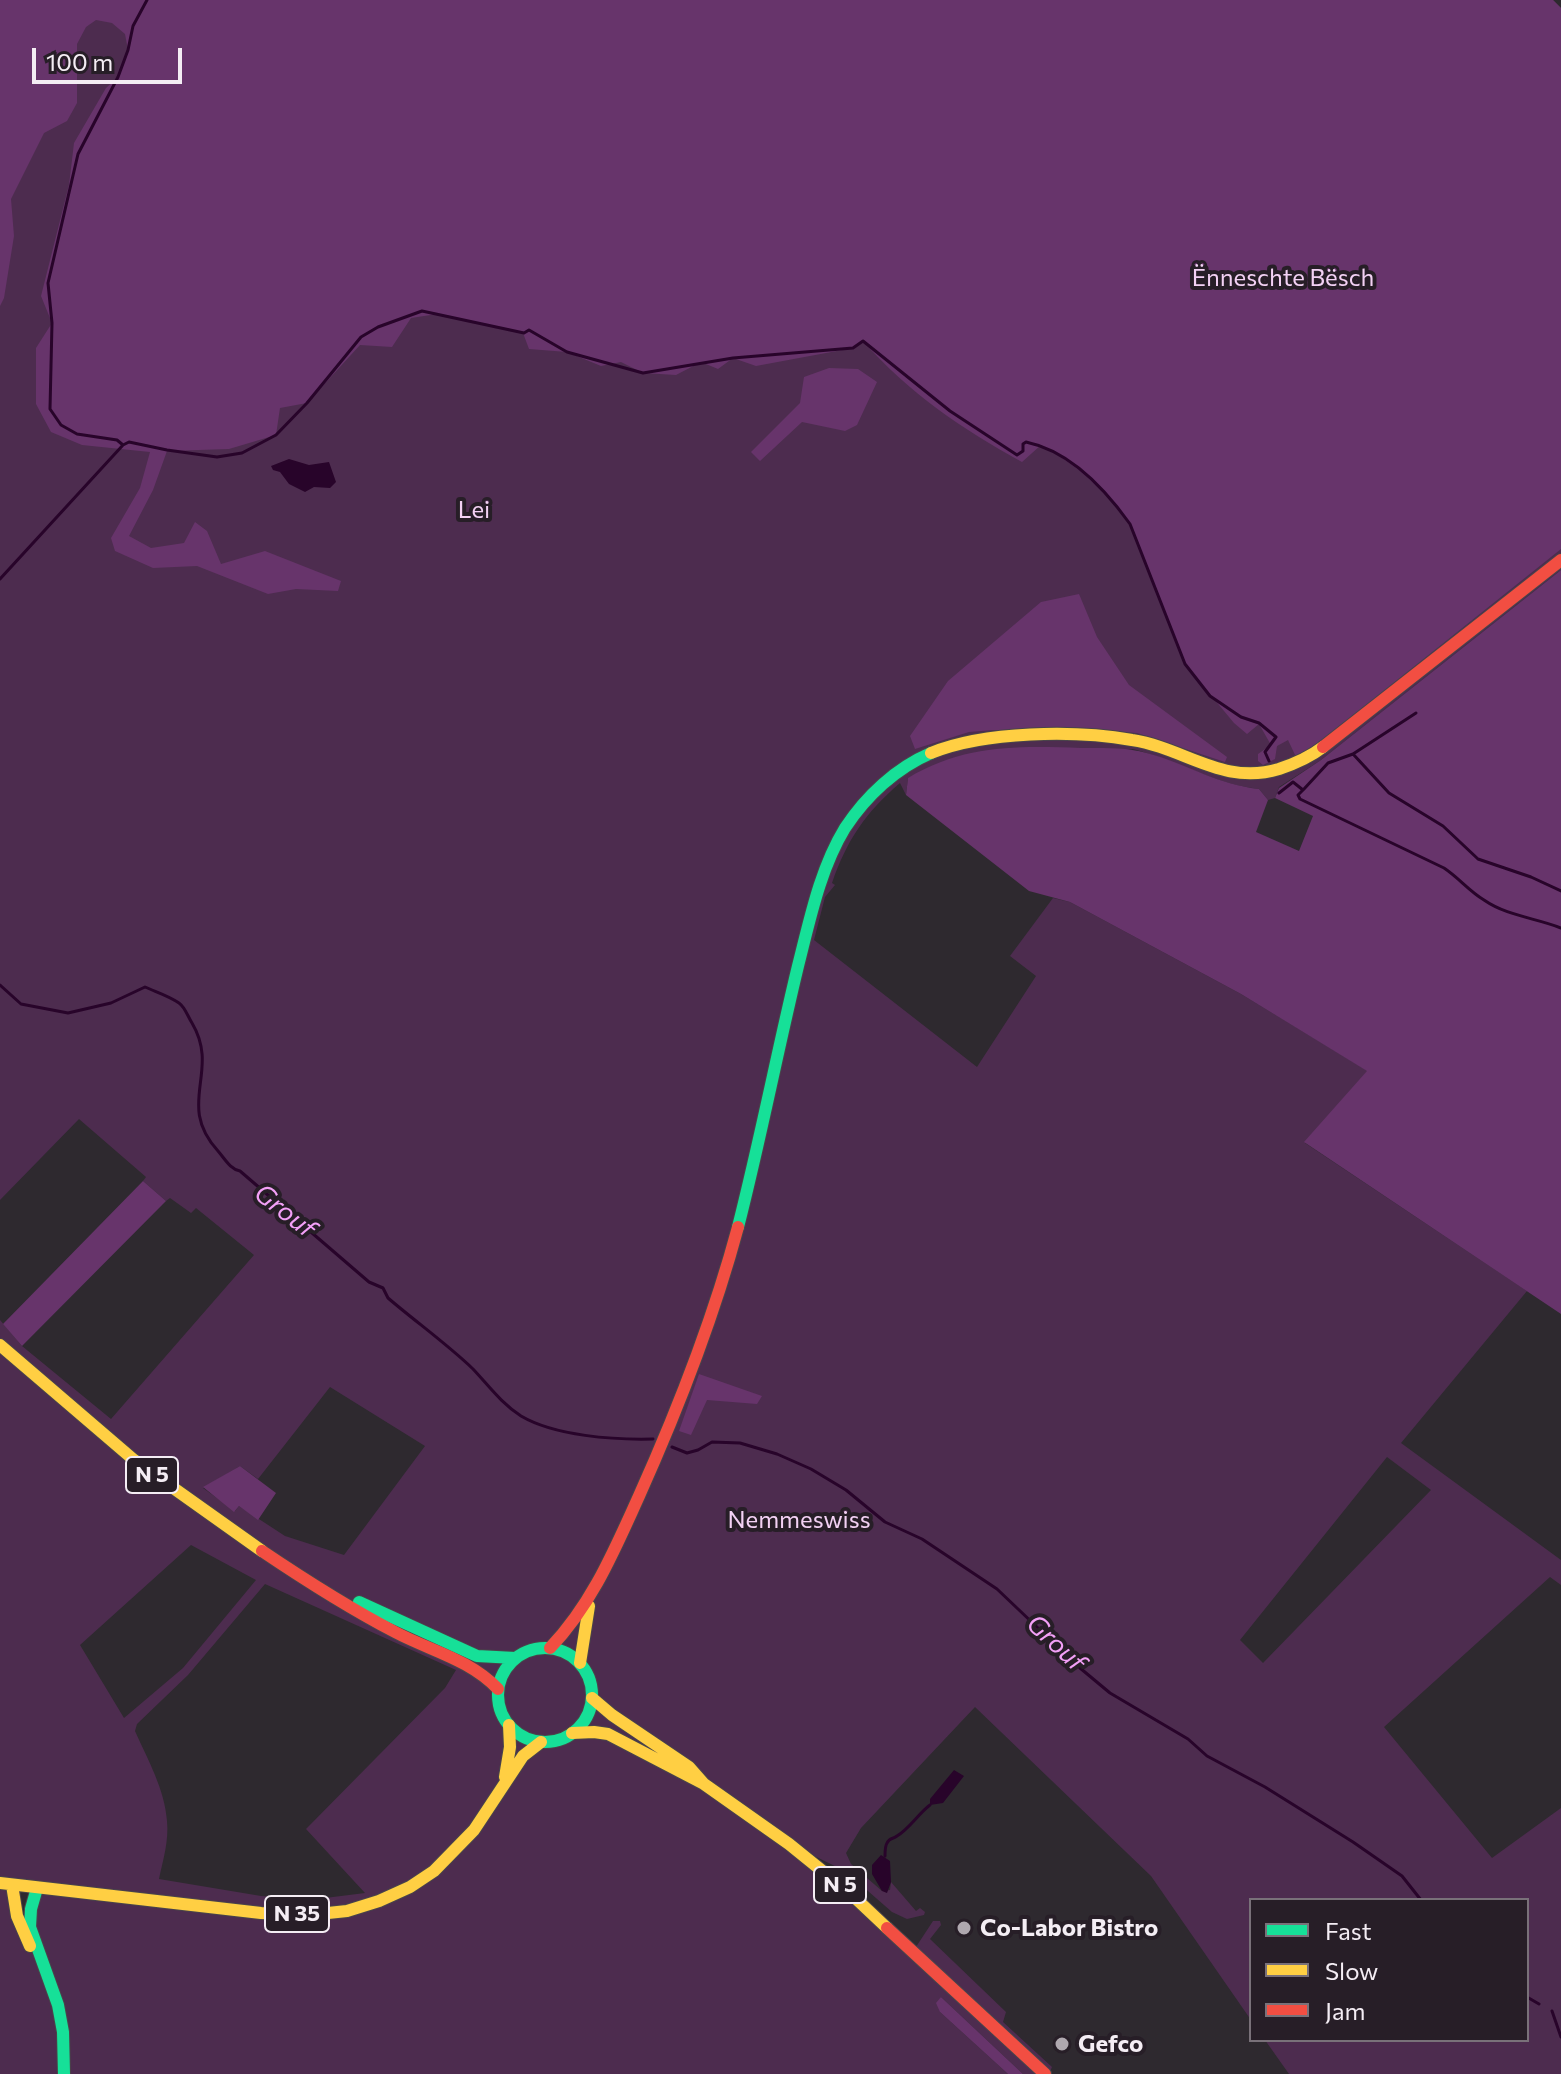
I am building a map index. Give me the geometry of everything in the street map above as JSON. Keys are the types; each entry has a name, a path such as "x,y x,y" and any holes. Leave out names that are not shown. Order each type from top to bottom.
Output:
{"main road":[{"path":"572,1733 586,1718 592,1698 591,1685 580,1663 571,1655 550,1648 589,1603 655,1462 700,1349 747,1193 780,1038 820,885 840,837 866,799 919,759 951,745 994,736 1135,740 1232,775 1267,775 1282,770 1317,752 1561,560"},
{"name":"N 5","path":"0,1345 117,1449 204,1512 397,1633 482,1673 498,1689"},
{"name":"N 5","path":"318,1586 402,1620 477,1656 515,1658 525,1652 550,1648"},
{"path":"580,1663 589,1603"},
{"path":"515,1658 507,1667 498,1689 498,1702 509,1725 518,1733 541,1742"},
{"name":"N 5","path":"592,1698 689,1767 704,1784 789,1844 852,1895 1045,2074"},
{"name":"N 35","path":"504,1782 510,1747 509,1725"},
{"name":"N 5","path":"541,1742 572,1733 598,1732 613,1736 684,1777 704,1784"},
{"name":"N 35","path":"6,1884 261,1913 309,1915 347,1911 400,1892 434,1871 474,1830 523,1756 541,1742"},
{"path":"6,1884 19,1925 48,1976"},
{"path":"37,1888 30,1927 48,1976 63,2032 64,2074"}],"green space":[{"path":"0,0 1553,0 1561,8 1561,570 1321,760 1279,787 1275,798 1268,800 1259,789 1226,782 1133,749 908,778 906,795 900,783 867,816 851,840 832,883 835,885 825,897 814,940 977,1067 1036,976 1010,956 1053,898 1070,902 1241,994 1368,1071 1305,1143 1527,1291 1401,1443 1561,1560 1561,1585 1550,1577 1384,1727 1492,1858 1561,1808 1561,2074 1289,2074 1266,2042 1529,2042 1529,1898 1249,1898 1249,2017 1151,1876 975,1707 861,1828 846,1853 851,1864 882,1891 890,1890 891,1882 916,1911 920,1908 925,1912 924,1915 907,1919 892,1912 845,1871 794,1846 914,1950 933,1921 940,1921 941,1925 930,1939 1006,2012 1003,2022 1052,2067 1049,2074 1023,2074 941,1997 940,2012 1008,2074 0,2074 0,1320 22,1346 111,1419 254,1255 196,1208 191,1213 170,1198 166,1201 143,1181 146,1177 79,1119 0,1200","holes":["330,1387 425,1446 344,1555 285,1536 239,1506 235,1511 203,1488 240,1466 258,1479","1387,1457 1431,1490 1263,1663 1240,1640","191,1545 256,1580 183,1668 124,1718 80,1645","265,1584 456,1670 445,1688 306,1829 365,1893 317,1899 261,1896 159,1879 167,1836 166,1809 135,1731 137,1724 188,1675","13,1885 37,1888 30,1946"]},
{"name":"Ënneschte Bësch","path":"0,0 1553,0 1561,8 1561,549 1306,753 1296,757 1288,740 1277,746 1275,759 1263,765 1258,761 1258,754 1271,745 1259,724 1247,734 1234,723 1185,664 1130,524 1111,501 1079,470 1041,445 1022,462 978,436 937,409 863,341 853,348 756,366 733,358 718,369 701,362 676,375 643,373 621,362 601,366 567,352 529,349 523,333 437,314 411,318 392,347 360,345 307,403 280,408 276,435 229,449 167,451 153,490 129,536 151,548 184,543 195,522 207,531 221,564 265,551 341,581 338,591 296,589 268,594 197,566 153,568 115,551 111,538 140,488 150,452 82,445 51,432 36,404 36,348 52,323 41,296 69,185 74,143 106,88 118,77 128,50 125,34 112,23 96,20 86,27 77,44 77,103 67,121 44,133 11,199 14,236 0,306"},
{"path":"829,368 858,369 877,382 857,425 845,431 802,422 760,461 751,452 800,403 804,377"},
{"path":"1561,570 1561,1314 1304,1142 1367,1071 1241,994 1070,902 1029,891 906,795 908,778 929,767 971,753 1035,747 1145,752 1205,775 1259,789 1268,800 1256,832 1299,851 1313,816 1275,798 1279,788 1321,760"},
{"path":"1079,594 1097,637 1129,685 1227,757 1225,762 1137,733 1108,731 969,732 915,749 910,736 948,681 1041,602"},
{"path":"143,1181 166,1201 22,1346 3,1324"},
{"path":"699,1374 762,1396 757,1404 707,1400 691,1435 679,1431"},
{"path":"240,1466 276,1493 258,1520 239,1506 234,1512 203,1487"},
{"path":"941,1997 1023,2074 1008,2074 940,2012 936,2003"}],"shaded area":[{"path":"289,459 309,465 329,462 336,482 330,488 314,487 305,492 289,484 271,466"},
{"path":"954,1770 964,1776 943,1803 930,1805 930,1799"},
{"path":"881,1855 890,1861 891,1882 887,1893 882,1891 872,1874 872,1865"}],"waterway":[{"path":"123,445 117,440 77,434 61,425 50,409 52,323 48,283 78,154 118,77 133,26 147,0"},
{"path":"0,579 123,445 129,442 217,457 242,453 276,435 307,403 361,337 378,327 422,311 524,333 529,330 567,352 643,373 733,358 853,348 863,341 950,411 1017,455 1023,451 1026,442 1042,447 1072,463 1098,485 1130,524 1185,664 1210,696 1241,717 1259,723 1276,737 1265,752 1269,761"},
{"path":"1353,754 1416,713"},
{"path":"1304,789 1328,763 1353,754 1389,793 1443,826 1478,859 1561,891"},
{"path":"1279,793 1293,782 1303,790 1298,795 1300,799 1444,868 1493,905 1561,928"},
{"name":"Grouf","path":"0,985 21,1004 68,1013 111,1003 145,987 179,1003 200,1041 200,1118 206,1134 230,1166 240,1171 369,1282 383,1288 388,1298 463,1360 521,1416 567,1432 621,1439 653,1439"},
{"name":"Grouf","path":"672,1447 687,1453 712,1442 740,1443 811,1469 846,1490 885,1522 922,1539 997,1589 1110,1693 1188,1739 1207,1756 1265,1787 1353,1842 1402,1876 1419,1898"},
{"path":"885,1856 889,1840 902,1833 930,1805"},
{"name":"Grouf","path":"1529,1998 1539,2004"},
{"path":"1552,2011 1561,2037"}],"traffic: fast":[{"path":"738,1227 798,966 829,860 845,828 872,794 894,775 931,753"},
{"path":"359,1602 477,1656 515,1658"},
{"path":"545,1648 563,1652 578,1662 588,1677 592,1695 588,1713 578,1728 563,1738 545,1742 527,1738 512,1728 502,1713 498,1695 502,1677 512,1662 527,1652 545,1648"},
{"path":"37,1888 30,1927 58,2005 63,2032 64,2074"}],"traffic: slow":[{"path":"931,753 977,740 1030,734 1084,735 1151,744 1222,769 1259,773 1290,765 1323,747"},
{"path":"0,1345 134,1460 262,1551"},
{"path":"580,1663 589,1606"},
{"path":"592,1698 689,1767 704,1784 789,1844 887,1928"},
{"path":"505,1777 510,1747 509,1725"},
{"path":"572,1733 608,1734 704,1784"},
{"path":"0,1883 261,1913 309,1915 347,1911 410,1887 434,1871 474,1830 523,1756 541,1742"},
{"path":"12,1885 17,1916 30,1946"}],"traffic: jam":[{"path":"1323,747 1561,560"},
{"path":"550,1648 590,1595 639,1496 694,1364 738,1227"},
{"path":"262,1551 378,1623 475,1670 498,1689"},
{"path":"887,1928 1045,2074"}],"place":[{"name":"Co-Labor Bistro","path":"964,1928"},
{"name":"Gefco","path":"1062,2044"}],"park label":[{"name":"Lei","path":"474,510"},
{"name":"Nemmeswiss","path":"799,1520"}]}
